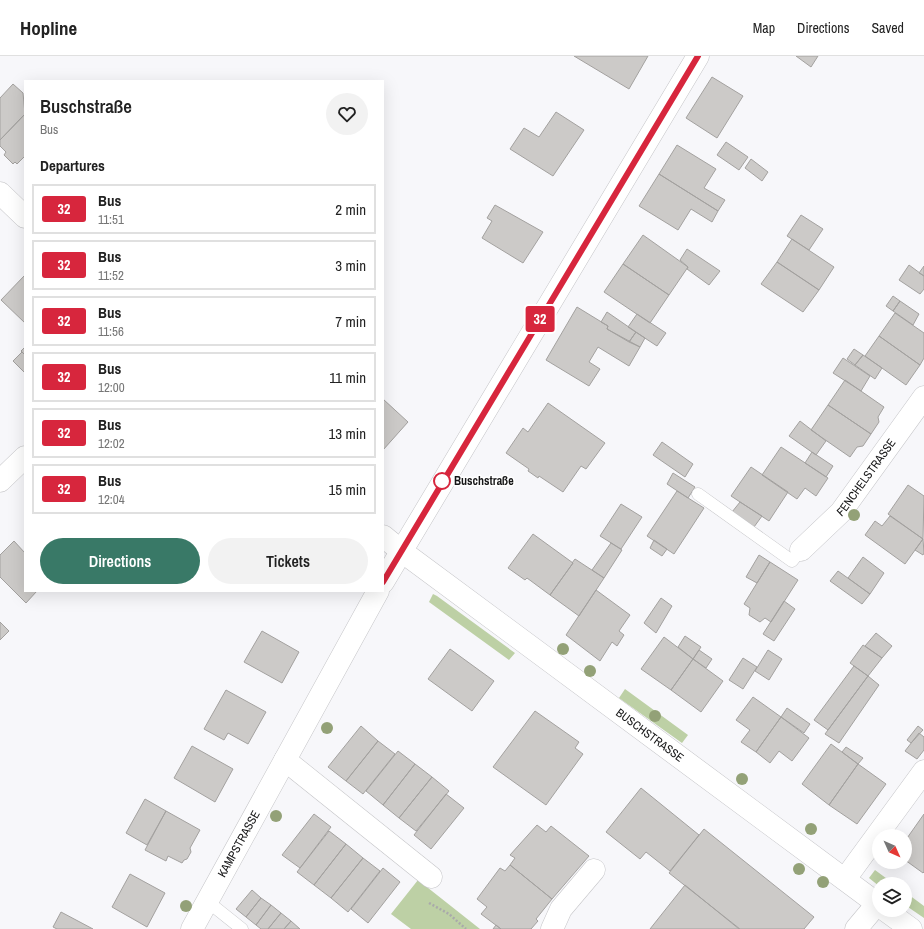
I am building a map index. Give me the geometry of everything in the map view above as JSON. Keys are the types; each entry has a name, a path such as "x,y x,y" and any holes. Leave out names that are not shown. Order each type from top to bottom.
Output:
{"street":[{"path":"384,580 400,550 698,56"},
{"path":"0,193 24,216"},
{"name":"FENCHELSTRASSE","path":"800,550 841,512 924,397"},
{"path":"0,481 24,458"},
{"name":"BUSCHSTRASSE","path":"384,537 872,900"},
{"name":"KAMPSTRASSE","path":"192,929 377,592"},
{"path":"285,760 431,877"},
{"path":"845,880 924,771"},
{"path":"552,929 560,909 594,870"},
{"path":"856,929 872,914"},
{"name":"BUSCHSTRASSE","path":"895,917 911,929"}],"lane":[{"path":"698,494 792,560 800,550"},
{"path":"207,901 242,929"}],"green space":[{"path":"433,594 515,653 509,660 429,602"},
{"path":"625,689 688,735 682,743 619,698"},
{"path":"875,870 884,877 872,877 872,880 869,878"},
{"path":"418,880 480,929 411,929 391,914"},
{"path":"912,897 924,906 924,918 912,910"}],"building":[{"path":"574,56 648,56 629,89"},
{"path":"796,56 818,56 811,67"},
{"path":"712,77 743,96 717,138 686,118"},
{"path":"13,84 23,93 24,115 0,140 0,98"},
{"path":"556,112 584,130 553,176 510,149 524,128 539,137"},
{"path":"24,115 24,157 17,164 15,162 13,164 4,155 6,152 0,146 0,140"},
{"path":"726,142 748,157 739,170 717,155"},
{"path":"677,145 716,169 704,188 725,200 718,211 659,174"},
{"path":"751,159 768,172 762,181 745,168"},
{"path":"659,174 718,211 712,222 691,209 678,230 639,206"},
{"path":"495,205 543,232 523,263 482,238 492,221 487,218"},
{"path":"801,215 823,229 809,250 787,236"},
{"path":"643,235 688,267 669,295 623,264"},
{"path":"792,239 834,267 819,290 777,262"},
{"path":"687,249 720,271 709,285 687,269 688,267 680,260"},
{"path":"777,262 819,290 803,312 761,284"},
{"path":"623,264 669,295 650,323 604,292"},
{"path":"909,265 924,276 924,289 920,294 899,280"},
{"path":"924,266 924,276 919,273"},
{"path":"24,276 24,322 1,300"},
{"path":"893,296 900,301 893,311 886,306"},
{"path":"900,301 919,314 913,325 893,311"},
{"path":"577,307 608,326 607,329 640,347 629,366 598,347 589,362 600,369 589,386 546,360"},
{"path":"607,312 636,332 629,342 607,329 608,326 601,322"},
{"path":"895,313 924,333 924,358 920,365 879,336"},
{"path":"637,314 666,333 657,346 628,327"},
{"path":"636,332 645,338 640,347 629,342"},
{"path":"879,336 920,365 906,385 865,356"},
{"path":"854,349 863,355 855,365 847,359"},
{"path":"22,352 24,354 24,372 13,361"},
{"path":"863,355 882,368 875,379 855,365"},
{"path":"843,358 870,376 861,391 833,373"},
{"path":"845,380 884,407 878,417 879,422 871,434 828,405"},
{"path":"384,400 408,422 384,449"},
{"path":"548,403 605,443 586,469 581,466 563,492 539,476 538,478 528,471 529,469 506,453 523,428 528,432"},
{"path":"828,405 871,434 863,446 857,447 850,457 811,430"},
{"path":"800,421 826,441 816,455 789,436"},
{"path":"662,442 693,464 685,477 653,455"},
{"path":"781,447 828,478 816,496 805,488 797,499 762,475"},
{"path":"812,452 833,466 826,477 805,463"},
{"path":"751,467 788,492 769,521 731,496"},
{"path":"673,473 695,487 688,498 667,484"},
{"path":"908,485 924,496 923,539 888,514"},
{"path":"677,491 704,508 674,554 647,536"},
{"path":"740,502 762,516 754,527 732,512"},
{"path":"621,504 642,517 621,549 600,536"},
{"path":"890,516 923,539 905,564 865,535 875,521 882,526"},
{"path":"533,534 573,563 550,595 527,578 525,580 508,568"},
{"path":"923,539 924,553 923,555 915,550"},
{"path":"654,540 667,549 662,556 650,548"},
{"path":"14,541 24,552 24,592 36,592 26,603 0,577 0,555"},
{"path":"611,543 622,550 604,578 592,570"},
{"path":"759,555 770,562 757,583 746,577"},
{"path":"863,557 884,573 870,594 848,578"},
{"path":"575,559 604,578 579,616 550,595"},
{"path":"770,562 798,580 771,622 765,618 760,622 749,615 750,608 744,604"},
{"path":"838,571 870,594 862,604 830,581"},
{"path":"596,590 630,615 619,631 624,635 617,646 612,642 600,661 566,635"},
{"path":"661,598 672,606 656,633 644,623"},
{"path":"784,601 795,609 774,641 763,634"},
{"path":"0,622 9,631 0,640"},
{"path":"262,631 299,652 282,683 244,662"},
{"path":"876,633 892,646 882,658 865,646"},
{"path":"685,636 701,647 693,659 678,647"},
{"path":"664,637 693,659 671,690 641,669"},
{"path":"863,645 882,658 868,676 850,663"},
{"path":"450,649 494,681 472,711 428,679"},
{"path":"699,650 712,659 706,668 693,659"},
{"path":"768,650 782,659 769,680 755,671"},
{"path":"743,658 757,667 743,689 729,680"},
{"path":"693,659 723,681 701,712 671,690"},
{"path":"854,666 868,676 828,730 814,720"},
{"path":"868,676 879,685 839,743 825,734"},
{"path":"226,690 266,712 248,744 228,733 224,740 204,729"},
{"path":"753,697 781,717 756,752 741,742 750,730 736,720"},
{"path":"787,708 810,724 804,733 781,717"},
{"path":"535,711 579,742 575,748 583,754 546,805 493,767"},
{"path":"781,717 809,738 792,761 779,751 770,763 756,752"},
{"path":"361,726 378,741 346,781 328,767"},
{"path":"918,726 923,730 911,743 907,740"},
{"path":"919,733 924,737 924,750 917,759 905,751"},
{"path":"378,741 395,754 363,794 346,781"},
{"path":"831,744 858,764 829,805 802,784"},
{"path":"192,746 233,769 215,802 174,778"},
{"path":"846,747 863,758 858,764 842,752"},
{"path":"398,751 415,764 383,805 366,791"},
{"path":"415,764 432,777 399,818 383,805"},
{"path":"858,764 886,784 857,824 829,805"},
{"path":"432,777 449,791 416,831 399,818"},
{"path":"641,788 699,835 670,871 646,852 640,859 606,832"},
{"path":"446,794 464,808 431,849 414,835"},
{"path":"145,799 166,811 147,845 126,833"},
{"path":"166,811 200,830 190,848 191,852 187,859 182,863 168,856 166,861 145,850"},
{"path":"314,814 331,827 300,868 282,855"},
{"path":"924,814 923,873 912,865 912,831"},
{"path":"537,825 546,832 551,826 589,856 552,899 510,865 515,858 510,855"},
{"path":"704,829 814,917 804,929 740,929 669,873"},
{"path":"329,831 346,844 314,885 297,872"},
{"path":"346,844 363,858 331,898 314,885"},
{"path":"363,858 380,871 348,912 331,898"},
{"path":"510,865 552,899 536,919 538,921 531,929 501,929 481,914 487,907 477,899 500,868 505,871"},
{"path":"383,868 400,882 368,923 351,909"},
{"path":"130,874 165,893 147,927 112,907"},
{"path":"685,885 739,929 650,929"},
{"path":"252,890 261,898 246,917 236,909"},
{"path":"261,898 271,905 256,925 246,917"},
{"path":"271,905 281,913 268,929 261,929 256,925"},
{"path":"61,912 93,929 57,929 53,927"},
{"path":"281,913 291,921 284,929 268,929"},
{"path":"291,921 300,929 284,929"},
{"path":"496,925 501,929 493,929"}],"bus line":[{"name":"32","path":"384,580 400,550 698,56"}],"place":[{"name":"Buschstraße","path":"442,481"}]}
